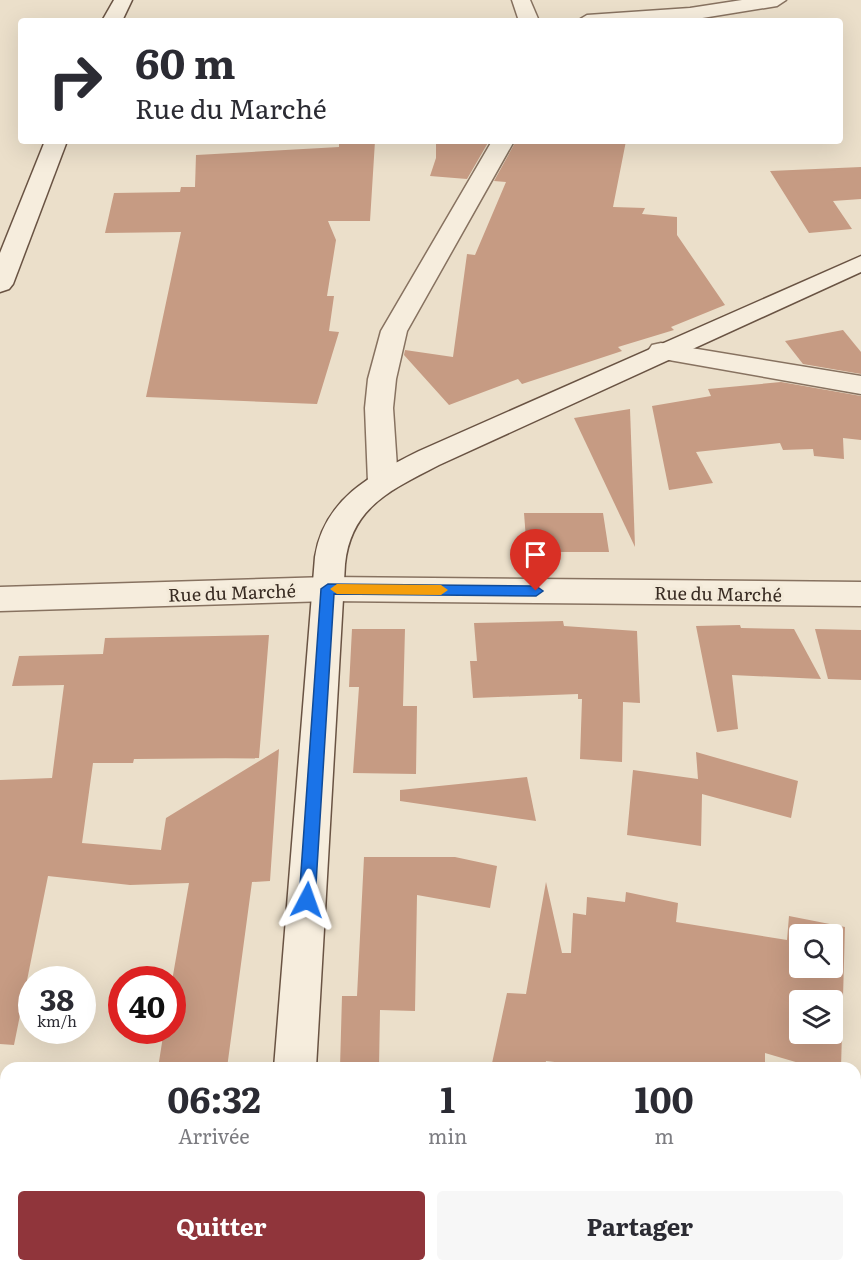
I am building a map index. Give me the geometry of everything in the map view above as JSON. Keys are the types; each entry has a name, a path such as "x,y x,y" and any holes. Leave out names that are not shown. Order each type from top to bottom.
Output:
{"street":[{"path":"114,18 123,0"},
{"path":"521,0 528,18"},
{"path":"631,18 690,14 777,0"},
{"path":"0,284 55,144"},
{"path":"383,482 379,408 382,379 394,331 501,144"},
{"path":"295,1062 328,589 333,541 340,521 354,502 383,482 662,351 861,263"},
{"path":"662,351 861,385"},
{"name":"Rue du Marché","path":"0,599 328,589 861,594"}],"building":[{"path":"339,144 375,144 370,221 328,221 336,240 327,296 334,296 329,331 339,332 317,404 146,397 181,232 105,233 114,193 180,192 181,187 195,187 196,155 339,147"},
{"path":"436,144 487,144 467,179 430,176 436,158"},
{"path":"514,144 625,144 613,207 645,208 642,214 677,217 677,235 725,305 671,327 674,330 618,347 622,351 522,384 518,379 449,405 404,355 405,350 453,357 467,254 475,255 506,182 494,181"},
{"path":"861,167 861,199 833,201 852,229 809,233 770,171"},
{"path":"843,330 861,352 861,374 803,364 785,341"},
{"path":"781,382 861,396 861,440 843,438 844,459 814,456 813,449 783,450 780,443 696,452 713,483 669,490 652,406 711,396 708,389"},
{"path":"630,409 635,547 574,418"},
{"path":"524,513 603,513 609,552 527,552"},
{"path":"563,621 564,626 637,631 640,703 623,702 622,762 580,759 582,699 578,699 578,694 473,698 470,661 477,661 474,623"},
{"path":"740,625 741,628 794,629 821,679 732,675 738,729 717,732 696,626"},
{"path":"352,629 405,629 403,706 417,706 416,774 353,773 359,687 349,687"},
{"path":"815,629 861,630 861,680 828,679"},
{"path":"269,635 259,758 134,759 133,763 93,763 82,843 161,850 166,818 279,749 270,881 252,882 228,1062 159,1062 162,1044 186,1044 186,966 175,966 189,883 130,885 48,876 30,966 18,966 18,1025 14,1045 0,1044 0,780 52,778 64,685 12,686 19,656 103,654 105,638"},
{"path":"696,752 798,781 791,818 702,794 701,846 627,835 633,770 698,779"},
{"path":"527,777 536,821 400,801 400,790"},
{"path":"364,857 455,857 497,866 490,908 417,895 415,1011 380,1010 379,1062 340,1062 342,996 357,996"},
{"path":"546,882 562,953 571,953 573,913 586,915 587,897 625,902 626,892 678,903 676,922 787,940 789,916 830,924 789,924 789,978 843,978 843,927 845,927 843,998 843,990 789,990 789,1044 842,1044 841,1062 796,1062 765,1053 765,1062 492,1062 507,993 526,994"}],"slow traffic":[{"path":"337,589 441,590"}],"route":[{"path":"307,900 328,589 536,591"}]}
